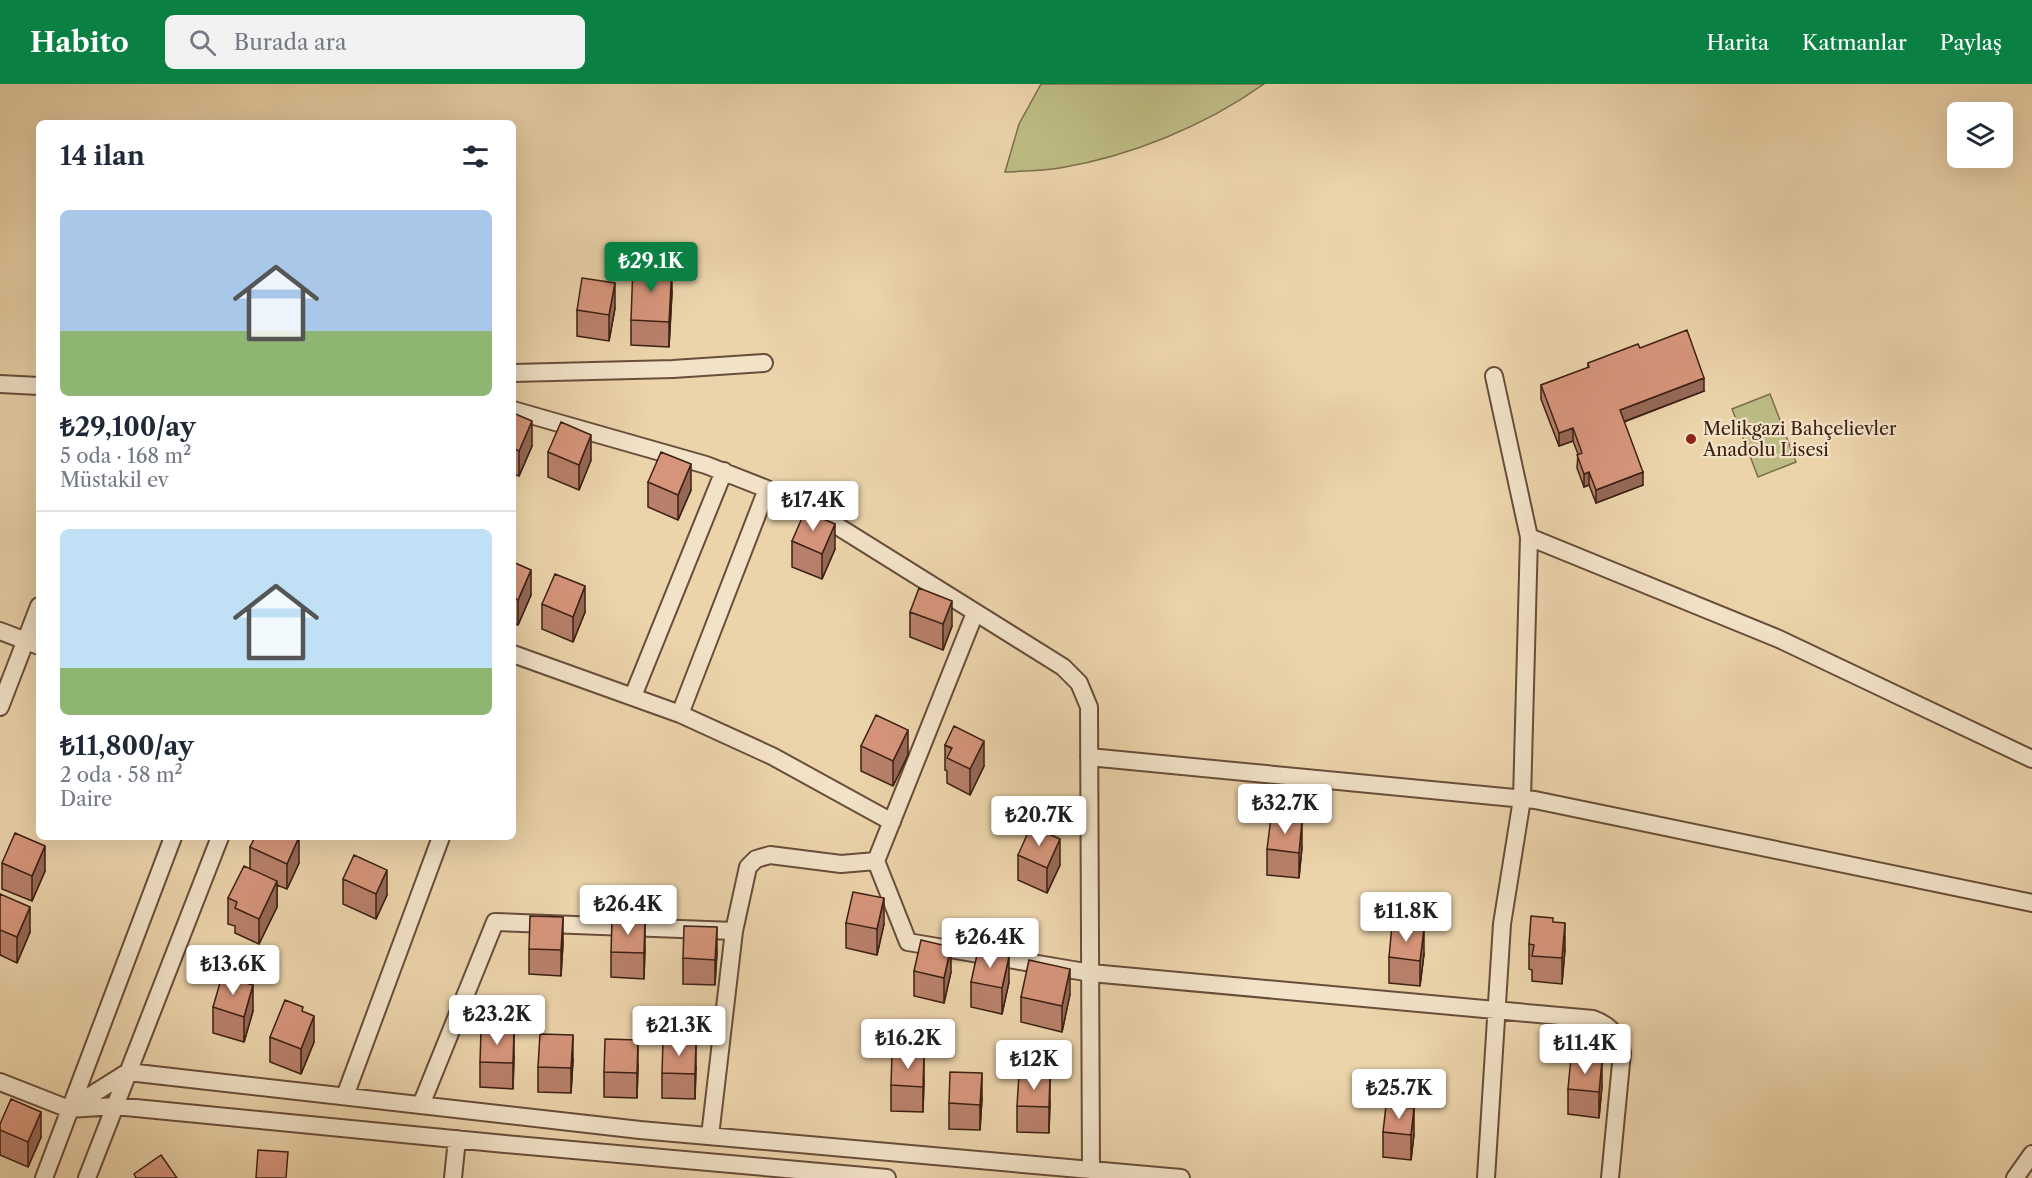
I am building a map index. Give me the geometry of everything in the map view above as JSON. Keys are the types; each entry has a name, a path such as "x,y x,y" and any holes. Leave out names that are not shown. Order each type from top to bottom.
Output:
{"street":[{"path":"516,373 673,369 764,363"},
{"path":"1486,1178 1502,924 1522,799 1529,537 1494,376"},
{"path":"0,384 36,386"},
{"path":"516,411 724,471 767,489 834,524 1063,667 1079,683 1089,707 1091,1170"},
{"path":"633,696 724,471"},
{"path":"680,714 767,489"},
{"path":"1529,537 1779,639 2032,759"},
{"path":"975,613 876,861 908,942 1091,973 1593,1019 1609,1027 1615,1034 1622,1053 1610,1178"},
{"path":"0,707 32,643 36,622"},
{"path":"0,631 32,643"},
{"path":"516,655 680,714 781,761 892,822"},
{"path":"1089,757 1522,799 2032,903"},
{"path":"44,1178 172,840"},
{"path":"87,1178 219,840"},
{"path":"345,1096 440,840"},
{"path":"710,1136 734,931 745,872 748,867 756,859 770,855 841,864 876,861"},
{"path":"421,1105 495,922 734,931"},
{"path":"69,1109 128,1072 710,1136 1181,1178"},
{"path":"0,1082 69,1109 115,1106 887,1178"},
{"path":"453,1178 457,1139"},
{"path":"2015,1178 2032,1154"}],"shaded area":[{"path":"1041,84 1264,84 1192,126 1114,156 1060,168 1005,172 1019,124"},
{"path":"1770,394 1796,462 1758,477 1732,409"}],"building":[{"path":"633,265 672,267 669,322 631,320"},
{"path":"582,278 615,283 609,315 577,310"},
{"path":"1687,330 1704,378 1620,410 1643,472 1596,490 1589,472 1584,474 1577,455 1582,453 1573,428 1559,433 1541,385 1589,367 1588,363 1638,344 1640,348"},
{"path":"516,414 532,421 519,451 516,450"},
{"path":"561,422 591,435 579,465 548,452"},
{"path":"661,452 691,464 678,495 648,482"},
{"path":"805,511 835,524 822,554 792,541"},
{"path":"516,563 531,570 518,600 516,599"},
{"path":"555,574 585,586 573,617 542,604"},
{"path":"919,588 952,601 943,624 910,612"},
{"path":"876,715 908,730 893,761 861,746"},
{"path":"954,726 984,741 970,769 947,758 952,748 945,745"},
{"path":"1271,818 1302,821 1299,853 1267,849"},
{"path":"1031,826 1060,839 1047,868 1018,855"},
{"path":"15,833 45,846 32,876 2,863"},
{"path":"254,840 298,840 287,864 250,847"},
{"path":"354,855 387,870 376,894 343,879"},
{"path":"244,866 277,881 259,919 235,908 237,902 228,898"},
{"path":"853,892 884,898 877,929 846,923"},
{"path":"0,894 30,907 17,937 0,930"},
{"path":"530,916 563,917 561,950 529,949"},
{"path":"1531,916 1553,918 1553,922 1565,923 1562,958 1532,956 1534,945 1529,944"},
{"path":"612,919 645,920 644,953 611,952"},
{"path":"1392,925 1424,929 1420,961 1389,957"},
{"path":"684,926 717,927 715,960 683,958"},
{"path":"921,940 951,947 944,978 914,971"},
{"path":"978,950 1009,957 1002,988 971,982"},
{"path":"1029,960 1070,969 1062,1006 1021,997"},
{"path":"222,976 253,985 244,1017 213,1007"},
{"path":"285,1000 303,1007 302,1011 314,1016 301,1049 270,1037"},
{"path":"481,1029 514,1030 513,1063 480,1062"},
{"path":"540,1034 573,1035 571,1068 538,1067"},
{"path":"605,1039 638,1040 637,1073 604,1072"},
{"path":"663,1040 696,1041 695,1074 662,1073"},
{"path":"892,1054 924,1055 923,1087 891,1085"},
{"path":"1571,1057 1602,1061 1599,1092 1568,1089"},
{"path":"950,1072 982,1073 980,1105 949,1103"},
{"path":"1019,1074 1050,1076 1049,1107 1017,1106"},
{"path":"11,1099 41,1112 28,1142 0,1130 0,1124"},
{"path":"1386,1106 1414,1108 1411,1135 1383,1132"},
{"path":"258,1150 288,1152 286,1178 256,1178"},
{"path":"161,1155 177,1178 136,1178 134,1174"}],"place":[{"name":"Melikgazi Bahçelievler Anadolu Lisesi","path":"1691,439"}]}
